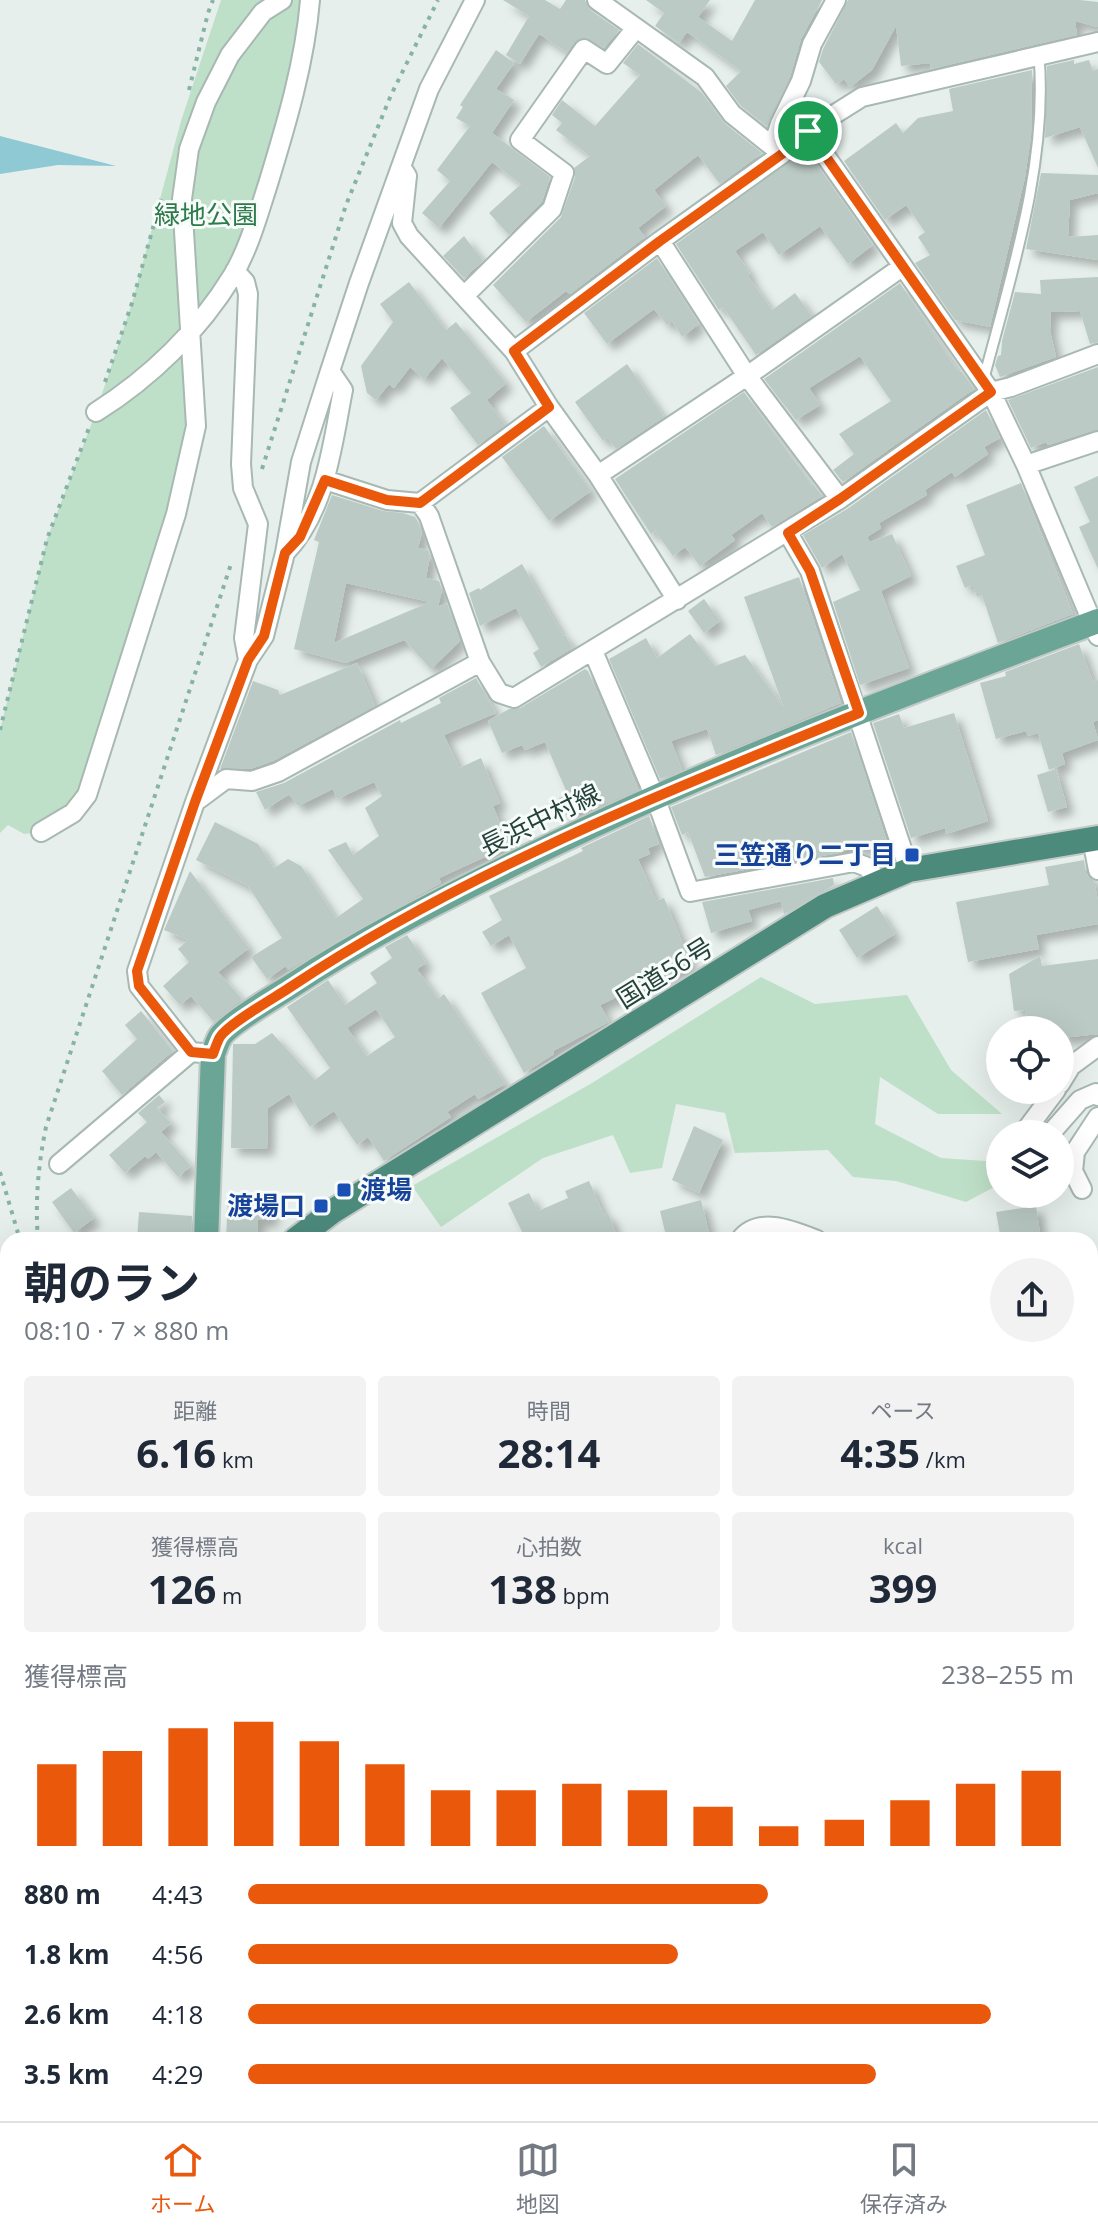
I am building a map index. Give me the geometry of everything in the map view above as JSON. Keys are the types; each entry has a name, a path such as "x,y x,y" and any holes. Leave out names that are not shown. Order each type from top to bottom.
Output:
{"highway":[{"name":"国道56号","path":"305,1232 333,1211 825,906 909,870 1095,838"}],"main road":[{"name":"長浜中村線","path":"202,1053 221,1035 315,970 401,919 554,843 655,797 859,713 1096,627"},
{"path":"202,1053 206,1232"}],"street":[{"path":"41,832 73,813 87,795 176,514 196,426 182,199 189,149 206,102 230,55 263,12 282,0"},
{"path":"96,412 155,370 191,331 235,271 255,226 285,128 309,22 310,0"},
{"path":"59,1164 202,1053 139,986 137,971 248,660 264,636 285,553 301,462 359,283 429,89 475,0"},
{"path":"597,0 705,77 732,114 777,150"},
{"path":"777,150 780,124 801,81 812,44 836,0"},
{"path":"464,296 552,209 564,173 520,140 584,49 607,64 636,28"},
{"path":"514,351 777,150 862,97 1098,42"},
{"path":"808,131 987,386 1026,465 1096,627"},
{"path":"402,168 407,176 402,223 409,236 514,351 677,600"},
{"path":"660,241 747,376 840,499"},
{"path":"598,475 747,376 902,267"},
{"path":"235,271 245,282 248,294 241,464 243,488 258,524 244,638 248,660"},
{"path":"420,503 429,516 480,662 499,693 514,698 840,499 987,386 1011,387 1098,354"},
{"path":"285,553 300,537 325,480 343,390 330,371"},
{"path":"325,480 387,500 420,503 549,407"},
{"path":"1026,465 1098,441"},
{"path":"788,533 810,571 909,870"},
{"path":"593,651 655,797 690,892 854,862 867,867 878,881"},
{"path":"195,802 226,779 252,781 278,772 480,662"},
{"path":"1095,838 1098,870"},
{"path":"1074,1064 1098,1046"},
{"path":"1062,1120 1080,1100 1096,1093 1098,1096"},
{"path":"1082,1189 1073,1171 1075,1152 1098,1117"},
{"path":"748,1232 764,1227 787,1228 797,1232"}],"lane":[{"path":"987,386 1025,219 1042,97 1039,56"}],"path":[{"path":"189,90 213,0"},
{"path":"251,503 346,205 391,95 438,0"},
{"path":"0,730 47,539 96,412 132,303 161,198"},
{"path":"38,1232 38,1164 46,1127 237,548"},
{"path":"0,1172 18,1232"}],"green space":[{"name":"緑地公園","path":"221,0 302,0 294,53 255,226 192,331 196,427 88,792 41,832 24,834 8,825 0,833 0,730 47,539 96,412 132,303 181,121"},
{"path":"761,977 815,1004 907,995 951,1070 986,1100 986,1104 1002,1114 938,1114 880,1077 875,1124 941,1158 986,1161 986,1191 966,1202 896,1181 853,1177 828,1150 735,1153 725,1113 676,1104 662,1168 630,1173 613,1135 543,1158 441,1227 412,1186 592,1083"}],"water":[{"path":"0,136 116,166 58,165 0,174"}],"building":[{"path":"503,0 545,0 560,9 566,0 585,0 590,10 619,30 604,48 584,37 567,52 539,34 520,64 506,55 529,16"},
{"path":"646,0 710,0 698,17 732,41 755,0 822,0 801,39 790,77 767,126 741,106 726,86 741,71 687,32 679,43 655,26 664,13"},
{"path":"848,0 1080,0 1098,2 1098,27 1075,21 1077,35 931,69 930,63 901,66 896,26 872,70 850,87 844,79 836,84 819,62"},
{"path":"638,44 702,93 724,123 762,153 720,184 698,155 654,190 666,206 638,228 645,237 570,294 566,291 526,322 493,285 561,217 575,177 574,168 590,156 556,130 562,123 552,115 562,100 595,126 640,75 623,63"},
{"path":"496,50 514,63 496,89 514,100 492,133 550,177 542,202 509,235 489,213 521,184 492,162 439,228 422,213 450,181 437,170 470,126 456,118 463,107 460,105"},
{"path":"1074,60 1074,64 1089,60 1093,71 1098,69 1098,168 1080,127 1045,138 1047,66"},
{"path":"1032,70 1031,136 1025,177 990,327 955,320 915,263 930,255 918,237 925,232 906,205 885,220 844,161 896,123 903,133 918,118 953,111 949,89"},
{"path":"806,149 873,245 848,264 820,226 779,255 763,232 735,251 772,310 795,293 812,316 756,355 723,307 719,310 676,244"},
{"path":"1041,173 1098,175 1098,193 1070,200 1068,237 1098,235 1098,260 1026,249"},
{"path":"464,236 483,261 464,278 443,256"},
{"path":"657,258 699,324 682,337 672,321 667,325 654,309 607,344 584,313"},
{"path":"1098,277 1098,342 1090,344 1080,311 1051,312 1050,331 1056,357 1000,377 995,365 1001,355 1015,292 1041,294 1040,280"},
{"path":"409,282 446,330 456,322 506,383 487,400 505,425 478,445 450,408 471,393 442,358 424,379 410,367 394,388 389,384 376,400 367,393 361,366 393,322 380,304"},
{"path":"900,283 958,371 974,389 843,482 833,470 854,454 839,434 891,401 860,356 809,388 820,405 796,420 764,379"},
{"path":"627,364 664,417 616,449 607,437 603,441 575,402"},
{"path":"1098,367 1098,429 1031,448 1008,400"},
{"path":"744,392 822,496 772,527 762,513 731,535 735,540 700,566 685,547 673,556 655,531 651,534 615,479"},
{"path":"986,410 1000,438 984,447 988,454 955,477 952,472 925,490 927,495 879,523 881,528 867,537 870,542 892,534 911,576 881,591 909,668 860,685 833,602 860,590 842,554 822,568 803,535 847,509"},
{"path":"544,426 591,491 549,521 502,457"},
{"path":"1098,476 1098,569 1079,527 1090,522 1074,487"},
{"path":"1021,483 1073,614 998,643 982,595 977,597 973,585 965,588 956,566 985,555 966,505"},
{"path":"332,495 415,517 422,533 418,548 428,550 430,556 426,578 439,581 442,590 438,607 447,603 460,641 431,669 404,640 346,663 294,649 319,542 314,540","holes":["346,583 430,602 334,643"]},
{"path":"522,564 573,648 541,667 533,653 539,649 516,608 480,626 469,593 480,590"},
{"path":"799,577 841,703 716,755 707,729 671,741 682,770 660,779 609,659 646,638 657,658 690,634 715,666 745,655 784,708 744,597"},
{"path":"704,599 720,621 704,633 688,611"},
{"path":"1079,644 1093,682 1098,680 1098,720 1093,722 1098,740 1062,753 1065,764 1049,770 1038,733 1028,736 1026,731 996,739 980,683 1006,676 1005,672"},
{"path":"357,663 375,706 273,761 250,769 220,769 253,681 278,690 280,695"},
{"path":"585,669 638,789 587,812 566,815 559,798 568,795 545,742 525,750 522,745 502,753 488,721 509,709 520,708"},
{"path":"476,678 496,713 444,735 459,768 481,758 500,803 493,806 509,846 439,878 441,883 267,979 251,957 282,938 248,886 196,860 215,822 258,844 274,868 288,859 301,866 336,918 363,899 328,850 346,842 353,855 379,836 365,808 382,796 374,782 337,799 333,789 298,806 289,794 265,810 256,792 284,783 400,720 401,723 441,703 439,698"},
{"path":"954,713 988,821 946,834 945,828 911,838 873,723 899,714 904,728"},
{"path":"851,732 887,842 861,851 859,845 839,853 705,877 688,832 682,835 671,807"},
{"path":"1056,769 1067,807 1048,812 1037,775"},
{"path":"649,816 659,844 648,848 650,854 638,859 656,901 664,898 692,966 648,982 600,1005 609,1022 553,1051 554,1054 524,1073 481,993 526,968 509,935 491,946 482,932 502,920 489,896"},
{"path":"1084,860 1086,873 1094,881 1098,924 1036,935 1039,949 968,962 956,902 1049,885 1045,867"},
{"path":"190,871 249,948 218,972 242,999 215,1020 191,996 180,1005 163,986 189,962 178,949 188,940 164,930"},
{"path":"833,878 834,885 784,914 781,901 748,910 752,921 711,933 702,902"},
{"path":"877,906 895,934 857,958 839,930"},
{"path":"407,935 426,963 417,969 438,999 444,994 505,1084 478,1099 475,1094 447,1112 451,1117 384,1161 368,1137 357,1145 334,1111 310,1127 289,1094 268,1108 267,1149 231,1148 233,1044 255,1044 272,1033 315,1080 330,1068 287,1007 328,980 345,1005 377,983 370,973 392,958 385,947","holes":["376,1009 395,1037 367,1056 347,1028"]},
{"path":"1040,956 1042,966 1098,959 1098,1034 1074,1037 1074,1016 1026,1016 1025,1010 1014,1011 1009,974"},
{"path":"141,1011 173,1051 122,1095 102,1071 137,1039 125,1025"},
{"path":"159,1095 165,1102 157,1108 171,1123 161,1132 191,1166 178,1177 156,1152 148,1159 145,1156 125,1173 109,1155 147,1122 138,1113"},
{"path":"694,1126 723,1140 699,1193 672,1180"},
{"path":"589,1181 615,1232 522,1232 508,1203 529,1193 538,1211 568,1198 565,1191"},
{"path":"71,1188 94,1218 73,1232 52,1202"},
{"path":"228,1200 272,1203 271,1220 258,1220 257,1232 226,1232"},
{"path":"701,1200 709,1232 665,1232 660,1211"},
{"path":"1036,1208 1040,1232 1000,1232 996,1212"},
{"path":"139,1212 192,1216 191,1232 138,1232"}],"place":[{"name":"三笠通り二丁目","path":"912,855"},
{"name":"渡場","path":"344,1190"},
{"name":"渡場口","path":"321,1206"}],"route":[{"path":"808,131 991,392 788,533 810,571 859,713 655,797 401,919 315,970 221,1035 213,1054 191,1052 139,986 137,971 248,660 264,636 285,553 300,537 325,480 387,500 420,503 549,407 514,351 782,154 808,131"}]}
